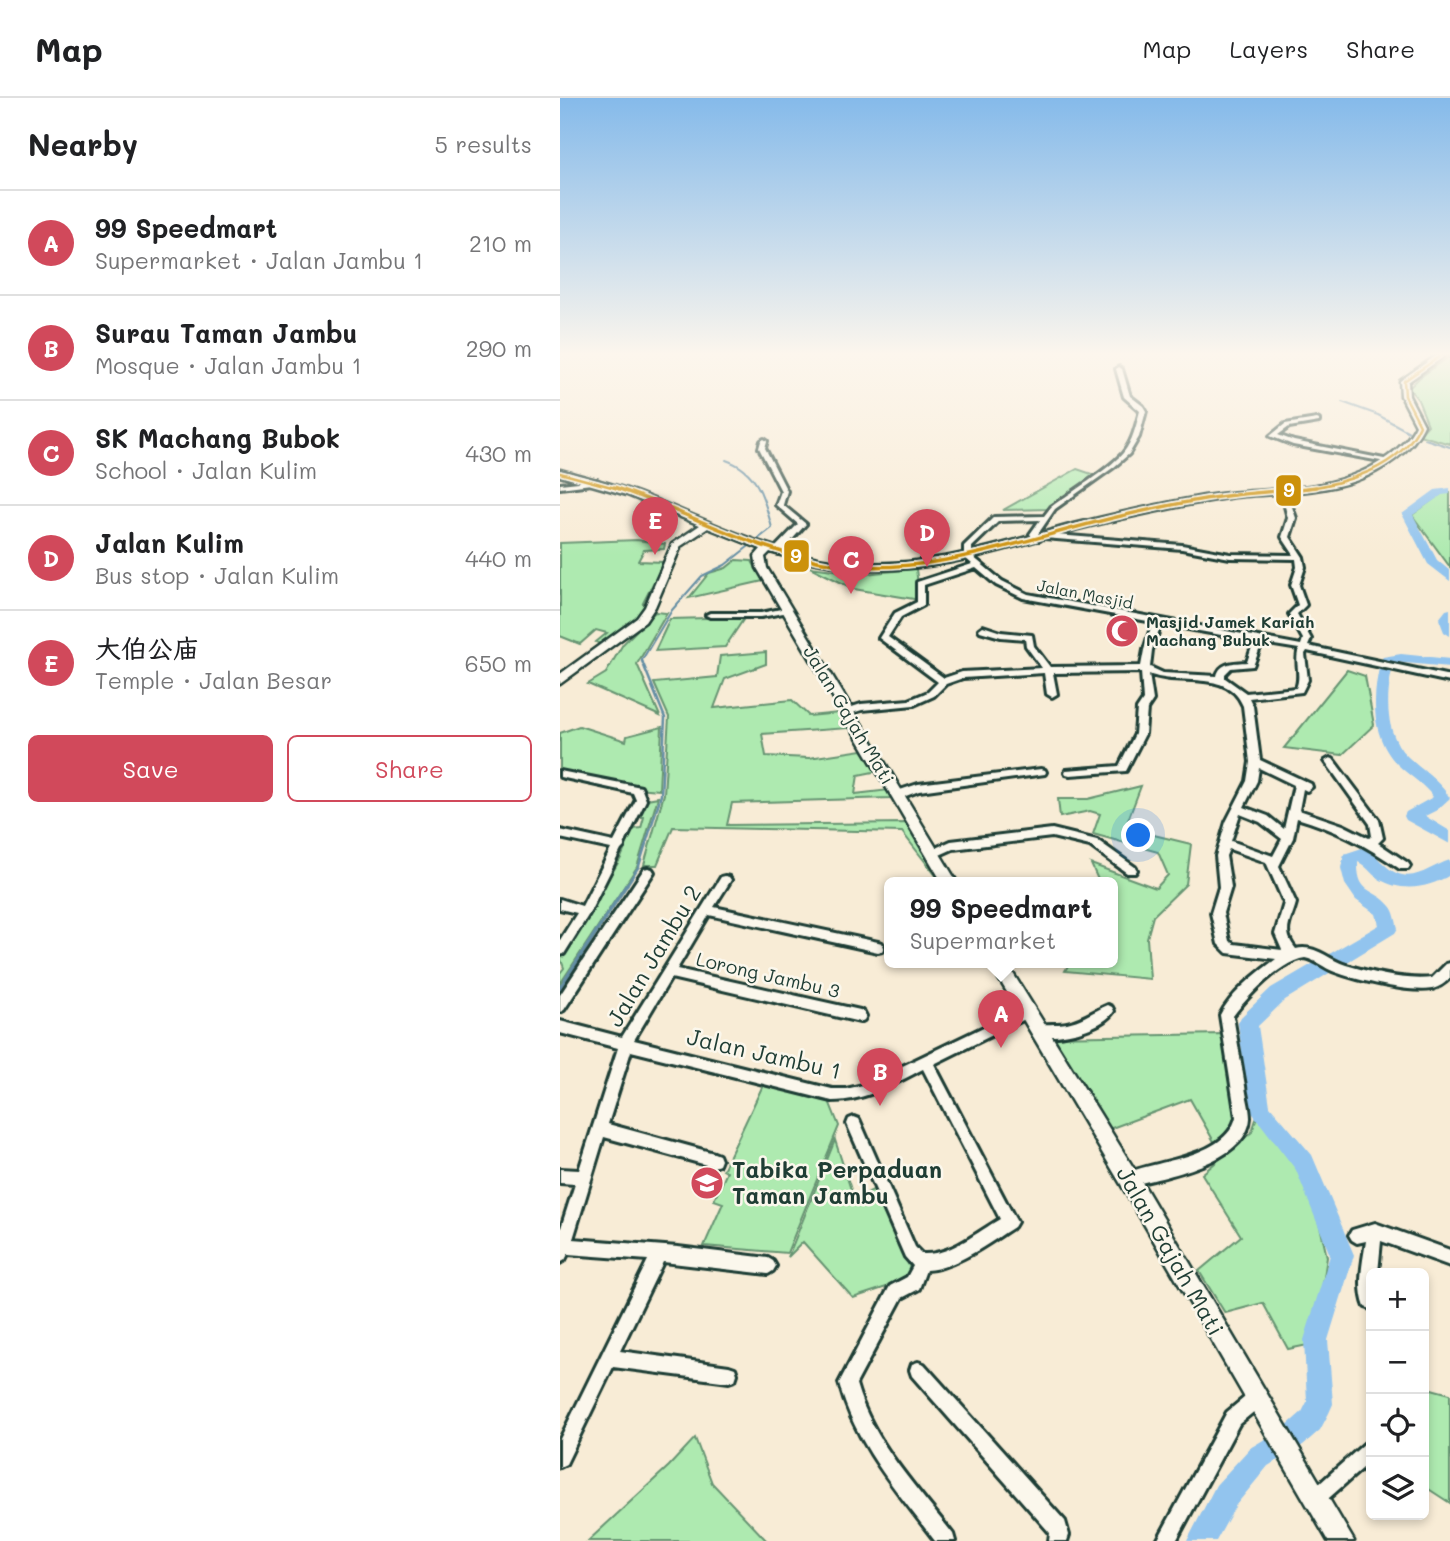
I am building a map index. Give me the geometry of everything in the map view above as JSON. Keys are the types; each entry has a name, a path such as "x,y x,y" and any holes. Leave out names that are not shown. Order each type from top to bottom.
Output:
{"main road":[{"path":"560,473 597,482 762,547 853,565 972,561 1041,537 1112,518 1209,498 1341,482 1361,475 1412,440 1420,428 1417,420"},
{"path":"560,680 641,620 650,607 677,544 682,538 706,525"},
{"name":"Jalan Gajah Mati","path":"762,547 759,563 947,877"},
{"name":"Jalan Gajah Mati","path":"1001,968 1129,1179 1342,1541"}],"street":[{"path":"1141,420 1126,453 1053,509 1034,534 1041,537 1182,547 1230,556 1299,556"},
{"path":"1317,421 1287,425 1273,436 1293,443 1386,460"},
{"path":"762,547 802,524 779,505 784,491 762,448 764,441"},
{"path":"560,485 597,482"},
{"path":"1244,696 1299,690 1304,680 1301,654 1307,639 1293,614 1302,605 1295,585 1301,567 1299,556 1286,537 1292,518 1284,491"},
{"path":"943,682 884,640 897,614 909,606 921,603 920,584 972,561 968,546 994,521 1030,517 1046,519"},
{"name":"Jalan Masjid","path":"972,561 999,583 1026,596 1304,648 1450,679"},
{"path":"710,615 761,615 786,610"},
{"path":"1070,772 1118,770 1125,766 1140,734 1142,709 1149,700 1144,687 1149,643 1157,622"},
{"path":"983,629 1000,634 1027,636 1030,646 1048,670 1052,694"},
{"path":"1221,679 1221,673 1226,668 1250,664 1258,640"},
{"path":"846,712 861,707 905,705 931,694 943,682 962,675 1048,670 1146,670 1162,676 1221,679 1244,696 1253,729 1255,762 1252,780 1231,822 1221,862 1225,887 1217,913 1224,944 1231,949 1294,956"},
{"path":"1330,761 1376,823 1378,838 1371,842"},
{"path":"1255,762 1303,786 1288,838 1275,864"},
{"path":"898,795 918,788 1041,772"},
{"path":"560,774 637,790 641,800 585,911 560,950"},
{"path":"1238,808 1264,819 1288,838"},
{"path":"1295,813 1371,842 1404,866"},
{"path":"933,854 951,845 1052,833 1093,843 1131,870"},
{"path":"560,834 619,847"},
{"path":"1225,843 1266,856 1275,864 1290,903 1280,926 1281,933 1283,942 1294,956"},
{"path":"560,1006 648,872"},
{"name":"Jalan Jambu 2","path":"562,1250 626,1042 725,880"},
{"path":"560,904 585,911"},
{"path":"706,910 878,947"},
{"path":"1129,1179 1213,1155 1240,1132 1243,1117 1226,1015 1255,982 1294,956 1300,953 1315,956 1337,968 1429,984 1443,978 1450,968"},
{"name":"Lorong Jambu 3","path":"668,972 860,1016"},
{"path":"1038,1030 1070,1029 1088,1024 1108,1011"},
{"name":"Jalan Jambu 1","path":"560,1027 832,1095 846,1095 865,1091 1027,1012"},
{"path":"854,1124 910,1252 922,1262 938,1262 1009,1222 926,1061"},
{"path":"600,1129 714,1160"},
{"path":"560,1176 585,1178"},
{"path":"1357,1234 1375,1231 1450,1258"},
{"path":"1370,1268 1375,1231"},
{"path":"562,1250 659,1254 768,1266"},
{"path":"560,1458 659,1254"},
{"path":"922,1262 914,1283 896,1292 846,1383 868,1434 946,1541"},
{"path":"608,1358 729,1374"},
{"path":"918,1370 1058,1528 1059,1541"},
{"path":"1166,1541 1233,1418 1261,1407"},
{"path":"1316,1499 1366,1454"}],"green space":[{"path":"1426,420 1450,420 1450,444 1419,435 1428,425"},
{"path":"1077,469 1095,475 1049,509 1003,510"},
{"path":"1442,493 1450,493 1450,567 1412,515"},
{"path":"637,540 665,544 664,549 644,550 638,561 664,562 643,603 647,604 643,614 602,645 596,642 607,633 596,630 580,644 560,636 560,543"},
{"path":"736,560 752,561 763,581 689,598 709,573 726,568"},
{"path":"810,567 864,574 916,569 920,600 854,589"},
{"path":"655,612 667,613 637,664 660,716 588,684 606,673 623,644"},
{"path":"745,617 725,647 655,651 670,619"},
{"path":"766,652 766,664 725,679 714,708 792,700 809,716 839,713 850,728 762,734 766,756 809,758 862,750 878,771 858,775 855,794 889,790 891,798 732,803 727,825 907,823 937,877 902,832 673,827 657,865 644,865 664,794 669,717 654,683 717,677 720,656"},
{"path":"1347,670 1365,676 1374,725 1342,755 1284,748"},
{"path":"579,726 626,741 627,736 662,727 659,790 636,788 560,770 560,733"},
{"path":"1141,786 1125,828 1191,844 1186,884 1153,916 1147,938 1150,979 1065,971 1067,968 1118,968 1118,877 1097,877 1091,864 1156,888 1168,875 1158,852 1093,834 1100,814 1090,811 1060,817 1058,799 1088,799"},
{"path":"658,797 637,867 560,984 560,973 564,968 560,957 621,858 633,829 641,828 644,817 639,817 647,799"},
{"path":"1225,1034 1235,1126 1216,1145 1190,1099 1109,1129 1048,1037"},
{"path":"764,1083 829,1101 839,1126 787,1253 704,1246 723,1203 714,1200 727,1172 723,1170"},
{"path":"1257,1116 1299,1169 1320,1226 1327,1257 1321,1297 1308,1345 1288,1349 1263,1303 1225,1313 1199,1271 1241,1236 1202,1174 1252,1132"},
{"path":"835,1140 854,1199 877,1188 914,1278 853,1298 803,1242 788,1257"},
{"path":"1429,1388 1450,1394 1450,1503 1429,1489"},
{"path":"695,1438 712,1483 767,1541 588,1541 669,1466"}],"waterway":[{"path":"1388,420 1409,432"},
{"path":"1425,439 1450,447"},
{"path":"643,663 642,660 672,610 702,576 725,565 772,528 753,478 726,460"},
{"path":"1450,491 1439,492 1407,514 1432,562 1450,577"},
{"path":"1450,613 1445,619 1450,632"},
{"path":"1450,663 1401,658 1388,660 1381,699 1384,726 1394,750 1428,781 1442,798 1412,816 1450,838"},
{"path":"626,886 639,866 661,795 665,718 642,661"},
{"path":"1201,1541 1226,1495 1259,1457 1294,1436 1311,1421 1320,1404 1316,1340 1342,1255 1304,1163 1260,1110 1248,1023 1278,994 1389,928 1384,910 1362,895 1353,884 1350,858 1362,854 1383,874 1402,881 1428,878 1450,866"},
{"path":"560,988 627,884"}],"transit line":[{"name":"9","path":"560,473 630,493 765,547 800,557 836,564 897,566 957,558 1172,505 1223,496 1297,490 1352,479 1370,471 1410,441 1420,425 1418,420"}],"place":[{"name":"大伯公庙","path":"655,555"},
{"name":"Jalan Kulim","path":"927,567"},
{"name":"SK Machang Bubok","path":"851,594"},
{"name":"Masjid Jamek Kariah Machang Bubuk","path":"1122,631"},
{"name":"99 Speedmart","path":"1001,1048"},
{"name":"Surau Taman Jambu","path":"880,1106"},
{"name":"Tabika Perpaduan Taman Jambu","path":"707,1183"}]}
